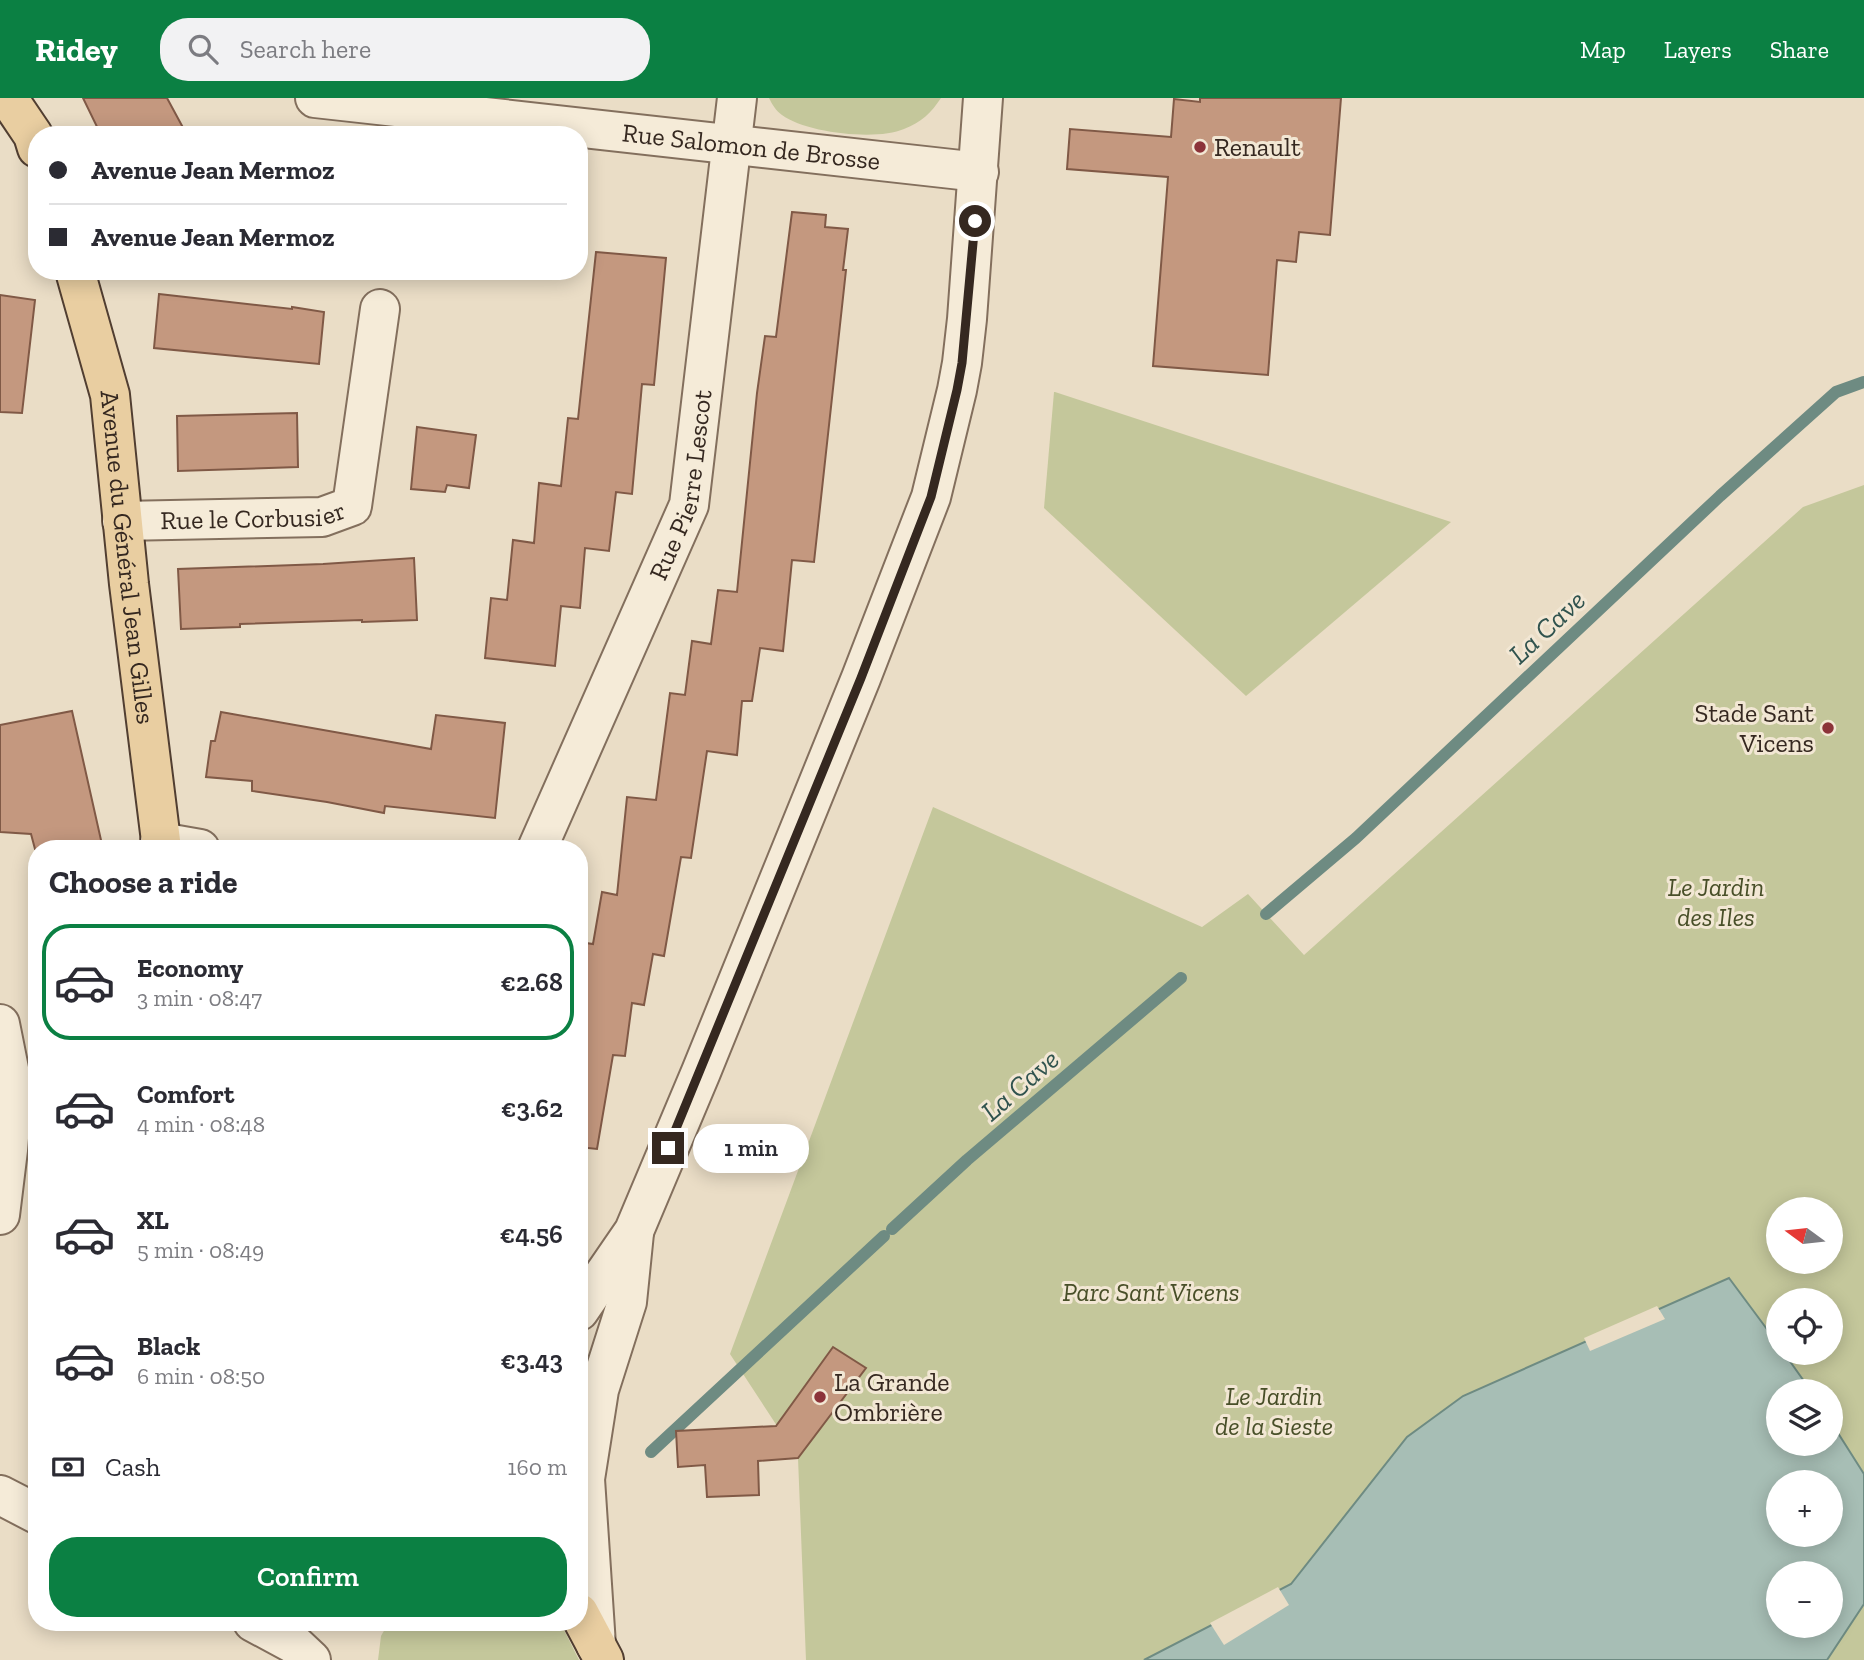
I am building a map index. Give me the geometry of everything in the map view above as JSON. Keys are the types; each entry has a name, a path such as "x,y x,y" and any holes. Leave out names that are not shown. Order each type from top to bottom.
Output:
{"main road":[{"path":"8,98 28,128"},
{"name":"Avenue du Général Jean Gilles","path":"78,280 110,394 122,521 160,840"}],"street":[{"name":"Rue Salomon de Brosse","path":"315,98 564,126"},
{"name":"Rue Pierre Lescot","path":"541,840 689,505 737,98"},
{"path":"588,1292 634,1230 861,678 931,497 962,363 984,98"},
{"name":"Rue Salomon de Brosse","path":"588,129 979,172"},
{"name":"Rue le Corbusier","path":"122,521 322,517 352,506 380,309"},
{"path":"0,1024 8,1150 0,1215"},
{"path":"588,1460 599,1390 626,1302 634,1230"},
{"path":"0,1495 28,1509"},
{"path":"588,1539 593,1639"},
{"path":"270,1631 298,1646"}],"green space":[{"path":"769,98 941,98 926,117 910,126 892,133 860,135 824,131 793,121 778,112"},
{"path":"1054,392 1451,522 1246,696 1044,508"},
{"name":"Parc Sant Vicens","path":"1864,485 1864,1660 806,1660 798,1458 730,1354 933,807 1202,927 1248,894 1304,955 1803,507"},
{"path":"384,1631 564,1631 579,1660 378,1660"}],"shaded area":[{"path":"1729,1278 1766,1328 1766,1365 1793,1365 1802,1379 1766,1379 1766,1456 1843,1456 1843,1441 1864,1474 1864,1604 1843,1636 1843,1561 1766,1561 1766,1638 1842,1638 1827,1660 1144,1660 1291,1584 1407,1437 1463,1396"}],"pier":[{"path":"1657,1306 1665,1319 1590,1351 1584,1338"},
{"path":"1278,1587 1289,1605 1224,1645 1210,1623"}],"building":[{"path":"83,98 167,98 182,126 97,126"},
{"path":"1200,98 1341,98 1330,235 1299,232 1296,262 1277,260 1268,375 1153,366 1168,177 1067,169 1070,129 1171,137 1174,99 1200,102"},
{"path":"792,212 826,215 825,227 848,229 843,270 846,270 814,562 792,560 783,651 760,648 752,701 742,701 737,755 707,751 691,858 681,857 664,956 653,954 644,1005 632,1003 625,1056 613,1055 597,1149 588,1148 588,943 593,944 602,892 617,895 627,797 656,800 670,693 685,695 692,641 711,644 718,590 737,592 765,336 776,337"},
{"path":"596,252 666,258 654,385 642,384 632,494 616,492 609,551 585,548 580,608 561,606 555,666 485,658 491,598 507,600 513,540 534,543 539,483 561,486 568,418 578,419"},
{"path":"159,294 324,312 319,364 154,348"},
{"path":"0,295 35,300 22,413 0,412"},
{"path":"297,413 298,467 178,471 177,416"},
{"path":"417,427 476,435 469,488 447,485 445,492 411,489"},
{"path":"414,558 417,620 240,624 240,627 181,629 178,569"},
{"path":"72,711 101,840 33,840 31,834 0,832 0,725"},
{"path":"221,712 431,749 436,715 505,723 495,818 385,806 384,813 252,791 252,781 206,777 211,741 215,741"},
{"name":"La Grande Ombrière","path":"833,1347 866,1368 798,1458 758,1461 759,1495 707,1497 705,1465 678,1467 676,1431 776,1426"}],"waterway":[{"name":"La Cave","path":"1266,914 1356,838 1720,496 1836,392 1864,382"},
{"name":"La Cave","path":"892,1229 967,1160 1181,978"},
{"name":"La Cave","path":"651,1452 884,1236"}],"place":[{"name":"Renault","path":"1200,147"},
{"name":"Stade Sant Vicens","path":"1828,728"},
{"name":"La Grande Ombrière","path":"820,1397"}],"route":[{"path":"668,1148 861,678 931,497 962,363 975,221"}],"park label":[{"name":"Le Jardin des Iles","path":"1716,902"},
{"name":"Le Jardin de la Sieste","path":"1274,1411"}]}
